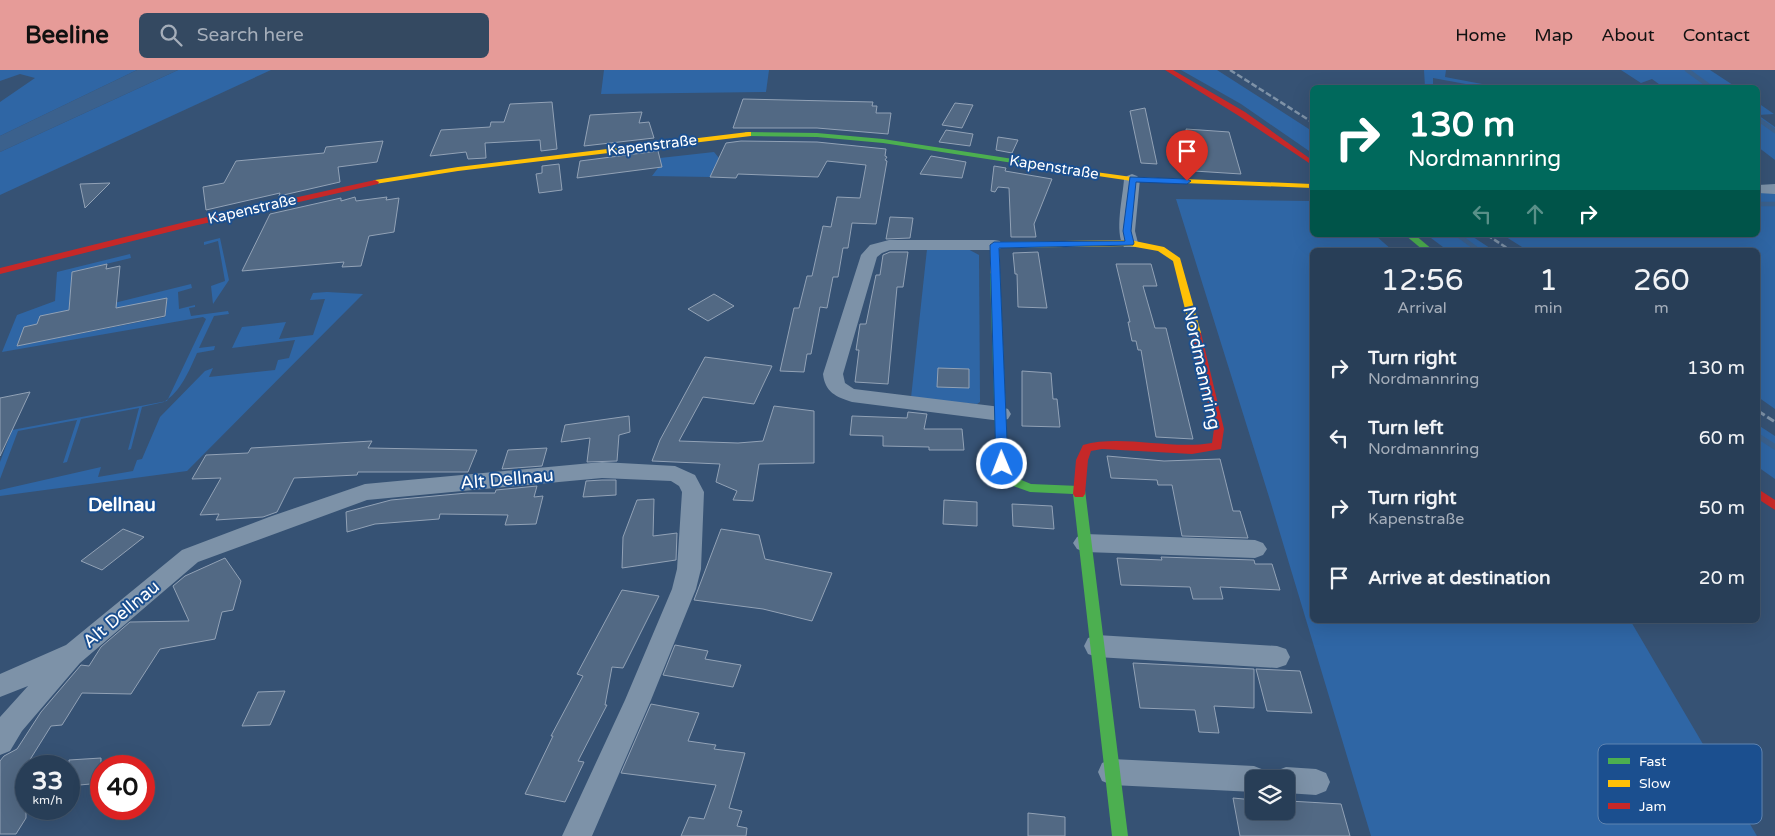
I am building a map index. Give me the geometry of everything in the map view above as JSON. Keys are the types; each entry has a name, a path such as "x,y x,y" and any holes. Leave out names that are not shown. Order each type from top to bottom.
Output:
{"street":[{"path":"1168,70 1199,86 1239,111 1310,163"},
{"name":"Kapenstraße","path":"0,271 218,217 366,184 458,169 741,134 817,135 883,141 1132,179 1310,186"},
{"path":"1130,243 1127,231 1132,179"},
{"path":"1760,189 1775,189"},
{"path":"1412,237 1426,248"},
{"name":"Nordmannring","path":"994,245 1130,243 1150,245 1167,251 1177,260 1210,385 1219,429 1216,446 1192,450 1102,445 1087,448 1082,460 1078,490 1120,836"},
{"path":"1001,414 852,395 839,391 834,383 833,374 868,254 889,245 994,245 1001,414 1002,464 1009,480 1030,488 1078,490"},
{"name":"Alt Dellnau","path":"0,686 75,653 190,556 365,492 602,470 675,474 687,481 693,492 689,569 684,588 638,700 578,836"},
{"path":"1760,495 1775,506"},
{"path":"1085,543 1255,549"},
{"path":"1097,646 1276,657"},
{"path":"4,724 75,653"},
{"path":"1112,772 1245,779"},
{"path":"1295,781 1316,782"}],"shaded area":[{"path":"0,70 137,70 0,136 0,102 35,78 20,74 0,81"},
{"path":"137,70 178,70 0,152 0,136"},
{"path":"178,70 271,70 0,195 0,152"},
{"path":"604,70 769,70 766,92 601,94"},
{"path":"1181,70 1217,70 1310,130 1310,152 1241,104"},
{"path":"1424,70 1446,70 1445,77 1487,85 1471,85 1433,78 1433,85 1425,85"},
{"path":"1621,70 1710,70 1733,85 1660,85 1652,79 1641,83"},
{"path":"1760,104 1774,114 1760,115"},
{"path":"1760,116 1775,127 1775,160 1760,149"},
{"path":"714,152 719,158 710,177 652,176 661,164 660,158"},
{"path":"1760,192 1775,192 1775,409 1760,398 1760,248 1524,248 1506,237 1760,237"},
{"path":"1176,199 1310,201 1310,237 1377,237 1390,248 1310,248 1310,623 1632,623 1703,744 1598,744 1598,824 1750,824 1757,836 1371,836 1270,500"},
{"path":"1430,237 1473,237 1490,248 1444,248"},
{"path":"220,238 229,280 213,304 211,286 225,281 218,241 204,245 204,242"},
{"path":"966,248 979,255 980,402 977,404 911,398 927,249"},
{"path":"130,254 131,258 72,272 69,310 40,316 37,324 24,327 17,346 165,317 167,299 95,313 106,305 191,284 192,288 178,292 179,309 195,305 195,307 189,308 191,316 228,311 229,314 214,316 199,348 215,346 214,350 197,353 184,380 168,399 206,319 203,317 2,352 17,315 55,301 57,272"},
{"path":"313,293 363,294 187,471 0,496 0,490 101,467 98,477 133,471 137,460 142,459 160,417 205,371 213,368 209,377 275,370 278,360 289,358 295,340 232,348 242,327 286,322 279,339 313,335 325,299 310,300"},
{"path":"165,401 142,407 131,449 128,450 139,408 81,419 67,462 63,463 77,420 18,431 0,479 0,462 12,430"},
{"path":"1760,426 1775,436 1775,479 1760,468"}],"building":[{"path":"743,99 873,102 872,106 877,106 876,113 891,113 888,134 817,128 733,128"},
{"path":"552,102 557,149 541,151 540,140 485,143 486,158 468,159 466,152 430,156 441,130 490,127 491,122 504,122 510,104"},
{"path":"955,103 973,105 962,128 942,125"},
{"path":"1145,108 1157,164 1141,163 1130,111"},
{"path":"642,112 639,123 649,122 654,138 584,146 590,115"},
{"path":"1186,129 1229,132 1241,174 1194,171"},
{"path":"946,130 973,134 970,146 939,142"},
{"path":"998,137 1018,140 1012,153 996,150"},
{"path":"383,141 377,162 338,167 340,182 279,196 280,193 206,210 203,187 224,183 236,161 324,153 326,147"},
{"path":"741,141 817,142 886,149 885,156 887,157 885,160 887,161 876,224 852,223 848,248 843,248 838,277 833,277 827,308 820,307 811,354 807,354 804,372 780,371 794,308 799,308 807,276 812,276 823,226 831,227 837,197 860,198 866,165 827,161 818,177 738,174 736,178 710,177 726,143"},
{"path":"658,151 662,167 577,178 580,161"},
{"path":"931,156 966,162 962,178 920,174"},
{"path":"559,164 562,190 539,193 536,174 542,173 542,166"},
{"path":"994,166 1006,168 1005,171 1052,179 1034,224 1036,237 1011,237 1009,188 998,187 995,192 991,191"},
{"path":"110,183 85,208 80,184"},
{"path":"355,197 356,201 387,197 386,200 399,198 394,232 369,236 361,266 342,267 344,262 242,271 270,214 341,198 341,201"},
{"path":"890,217 913,218 910,238 886,239"},
{"path":"890,252 908,252 903,287 897,287 888,384 855,382 859,350 856,350 860,324 866,324 876,275 880,275 883,255"},
{"path":"1038,252 1047,308 1018,307 1017,274 1015,274 1013,253"},
{"path":"107,264 106,269 120,266 116,308 167,298 165,316 17,346 24,327 37,324 40,316 69,310 72,272"},
{"path":"1116,264 1151,264 1157,286 1143,286 1155,328 1166,328 1193,439 1156,437 1141,350 1138,350 1136,341 1132,341 1128,322 1130,322"},
{"path":"714,294 734,306 708,321 688,309"},
{"path":"705,357 772,366 754,404 703,397 679,441 738,443 763,441 774,406 814,411 814,463 759,464 753,501 733,500 737,491 716,482 720,464 652,461 660,440"},
{"path":"938,368 969,369 969,388 937,387"},
{"path":"1022,371 1051,373 1053,399 1057,399 1060,427 1022,426"},
{"path":"30,392 0,456 0,398"},
{"path":"908,412 927,414 924,429 962,429 964,450 929,450 929,447 883,446 883,436 850,435 852,416 907,418"},
{"path":"629,416 630,432 619,435 617,461 587,462 590,438 561,442 565,425"},
{"path":"372,441 368,448 477,450 468,472 358,472 357,475 294,478 277,512 263,517 216,520 219,514 200,515 221,478 192,479 206,455 248,453 251,448"},
{"path":"547,448 542,466 502,469 508,450"},
{"path":"1107,456 1164,461 1220,459 1233,511 1240,511 1248,538 1182,536 1172,485 1158,485 1157,480 1111,478"},
{"path":"616,480 616,495 583,497 586,481"},
{"path":"537,486 534,497 543,496 536,524 505,525 508,515 440,514 439,519 375,524 347,532 346,512 391,500 467,493 495,493 496,490"},
{"path":"654,499 653,536 677,533 676,560 622,568 623,537 637,500"},
{"path":"944,500 977,502 977,526 943,524"},
{"path":"1012,504 1052,506 1054,529 1013,526"},
{"path":"123,529 144,537 102,570 81,561"},
{"path":"721,529 759,535 765,559 832,573 812,621 763,609 694,600"},
{"path":"1161,557 1254,560 1255,564 1272,564 1280,590 1220,587 1223,599 1193,599 1190,587 1121,585 1117,558 1162,560"},
{"path":"225,558 241,581 233,610 222,612 215,639 160,649 131,694 82,693 62,725 51,726 33,755 15,755 15,820 25,820 16,834 0,834 0,761 4,756 17,749 41,712 81,665 89,666 101,647 130,622 189,621 173,586 185,576"},
{"path":"622,590 659,596 623,668 612,667 605,705 607,705 578,761 584,762 565,802 525,794 553,736 551,736 583,676 577,674"},
{"path":"675,645 708,651 705,659 741,665 733,687 663,675"},
{"path":"1133,663 1254,669 1254,708 1214,706 1219,733 1199,732 1195,710 1140,708"},
{"path":"1256,669 1300,671 1312,713 1267,711"},
{"path":"285,691 270,725 242,726 258,692"},
{"path":"651,704 699,713 688,741 716,745 714,749 745,753 729,808 742,811 737,826 747,828 746,836 681,836 689,817 704,819 716,785 621,773"},
{"path":"80,759 90,759 90,784 80,785"},
{"path":"1233,798 1245,799 1245,820 1295,820 1295,801 1341,804 1350,836 1240,836"},
{"path":"1028,813 1065,817 1065,836 1028,836"}],"waterway":[{"path":"1687,70 1708,85"},
{"path":"1760,120 1775,131"},
{"path":"1760,204 1775,204"},
{"path":"1461,237 1475,248"},
{"path":"1760,437 1775,447"}],"railway":[{"path":"1230,70 1310,121"},
{"path":"1490,237 1507,248"},
{"path":"1760,412 1775,422"}],"traffic: fast":[{"path":"748,134 817,135 883,141 1091,173"},
{"path":"1412,237 1426,248"},
{"path":"995,273 1002,464 1009,480 1030,488 1079,490"},
{"path":"1079,494 1120,836"}],"traffic: slow":[{"path":"375,182 458,169 748,134"},
{"path":"1091,173 1132,179 1310,186"},
{"path":"995,273 994,245 1130,243 1161,249 1177,260 1196,333"}],"traffic: jam":[{"path":"1168,70 1242,114 1310,162"},
{"path":"0,271 189,224 375,182"},
{"path":"1079,494 1082,460 1087,448 1102,445 1192,450 1217,446 1219,429 1196,333"},
{"path":"1760,495 1775,506"}],"district":[{"name":"Dellnau","path":"122,505"}],"route":[{"path":"1002,464 994,245 1130,243 1127,231 1132,179 1187,181"}]}
